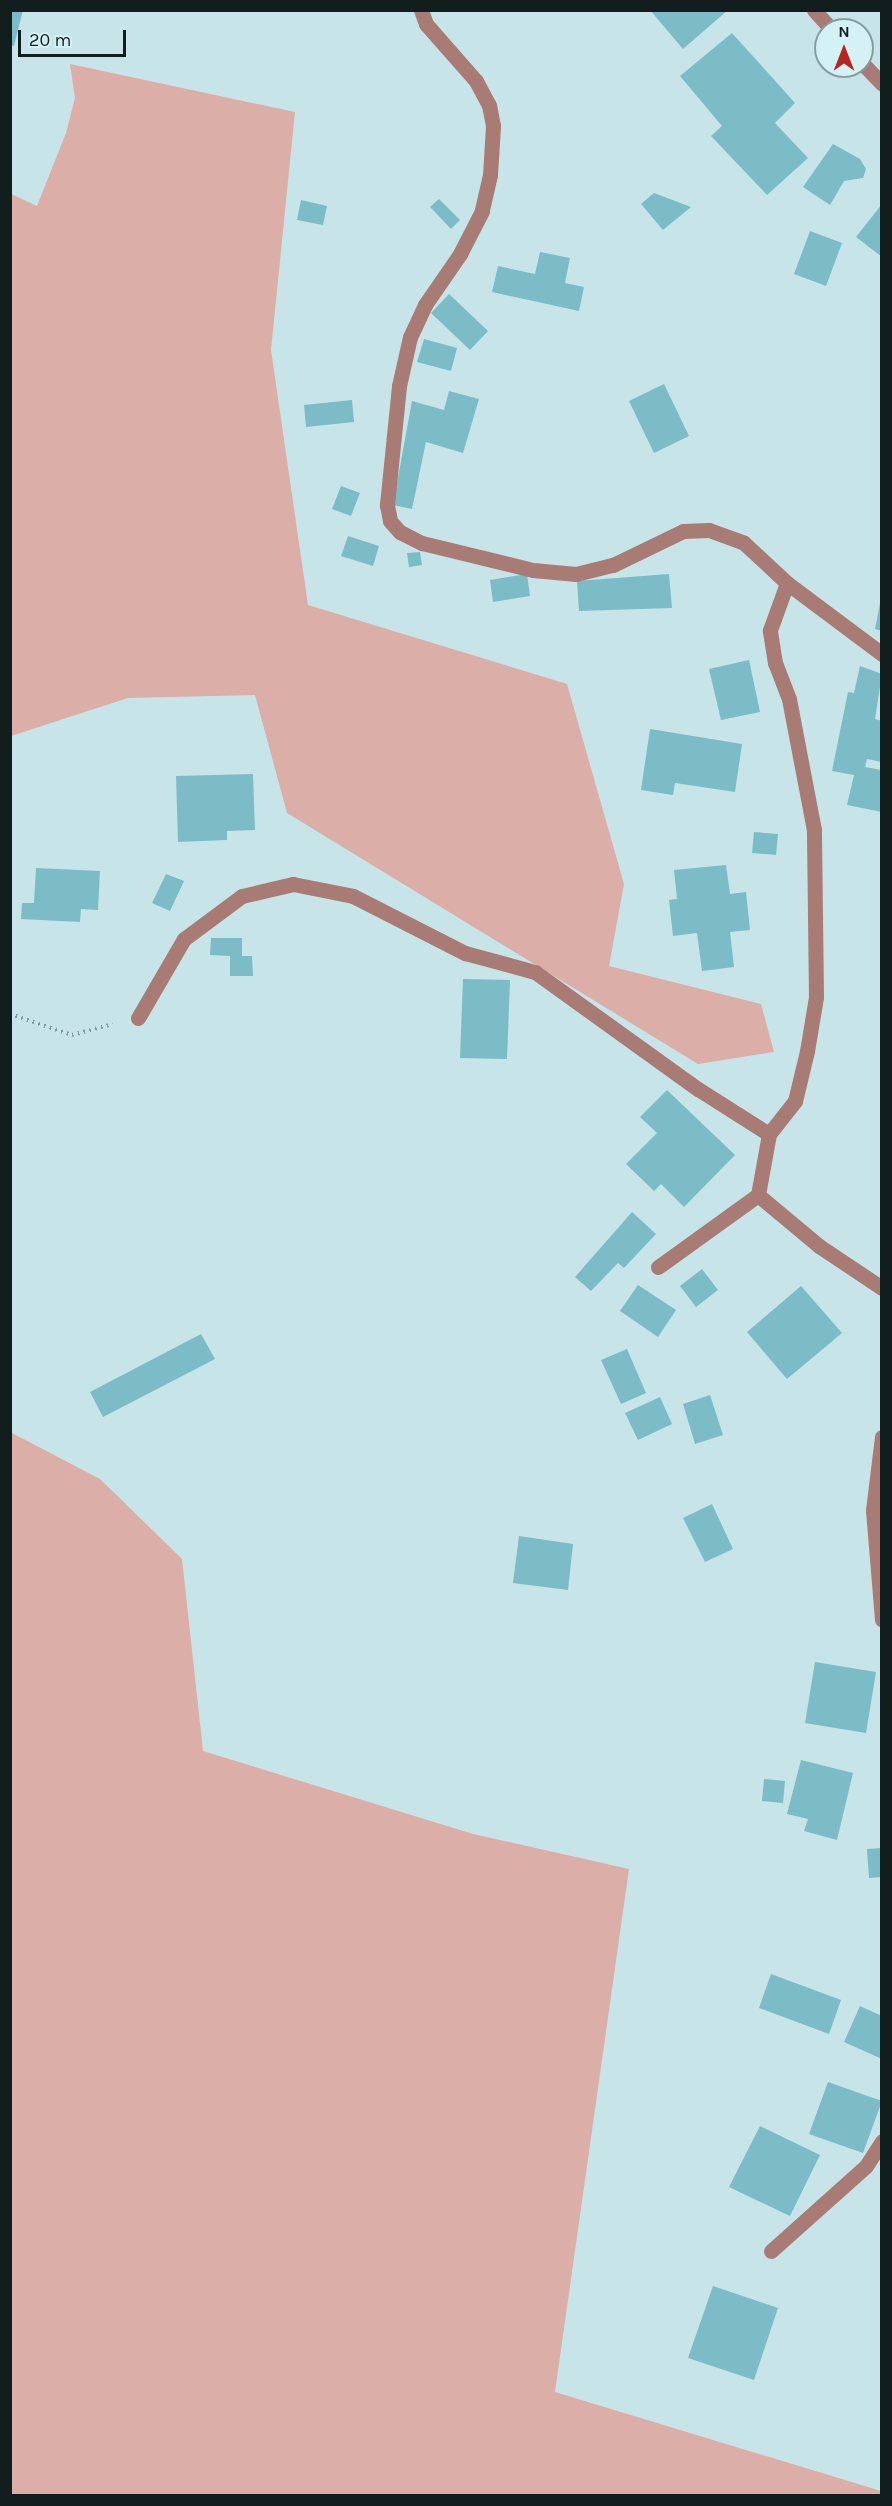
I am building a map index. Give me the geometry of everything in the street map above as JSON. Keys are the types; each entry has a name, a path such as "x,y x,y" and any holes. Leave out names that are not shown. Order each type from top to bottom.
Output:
{"street":[{"path":"421,10 426,24 476,81 489,105 493,126 490,175 482,211 460,254 425,305 410,337 399,386 387,504 390,521 400,532 422,543 533,570 576,574 613,565 683,531 710,530 744,543 787,583 882,654"},
{"path":"657,1267 758,1195 769,1134 795,1101 816,997 814,830 789,699 776,663 770,630 787,583"},
{"path":"138,1018 184,939 242,896 294,884 353,896 465,953 535,972 698,1089 769,1134"},
{"path":"758,1195 819,1246 882,1288"},
{"path":"882,1437 873,1510 882,1620"},
{"path":"771,2251 866,2166 882,2141"}],"path":[{"path":"10,1014 72,1035 138,1018"}],"shaded area":[{"path":"70,64 295,112 271,350 308,605 567,684 624,884 609,966 761,1004 774,1052 698,1064 287,813 255,695 128,698 11,736 11,194 37,206 66,133 75,98"},
{"path":"10,1432 100,1479 182,1559 203,1751 473,1834 629,1869 555,2392 881,2491 881,2495 11,2495"}],"building":[{"path":"10,10 23,10 14,46 10,45"},
{"path":"650,10 728,10 683,49"},
{"path":"732,33 795,103 775,123 808,158 767,195 711,136 722,126 680,76"},
{"path":"833,144 860,159 866,169 863,178 844,181 830,205 803,187"},
{"path":"654,193 691,207 663,230 641,204"},
{"path":"439,199 460,220 451,229 430,207"},
{"path":"301,200 327,206 323,225 297,220"},
{"path":"882,204 882,257 856,237"},
{"path":"810,231 842,243 826,286 794,274"},
{"path":"540,252 570,258 565,283 584,287 579,311 492,292 498,266 535,274"},
{"path":"449,294 488,331 470,350 431,313"},
{"path":"424,339 457,348 451,371 417,362"},
{"path":"664,384 689,436 654,453 629,401"},
{"path":"449,391 479,399 463,453 426,442 412,509 393,505 412,401 444,410"},
{"path":"352,400 354,422 306,427 304,405"},
{"path":"341,486 360,493 351,516 332,509"},
{"path":"348,536 379,546 373,566 341,556"},
{"path":"420,552 422,565 409,567 407,553"},
{"path":"527,574 530,596 493,602 490,580"},
{"path":"669,574 672,608 579,611 577,581"},
{"path":"880,603 882,603 882,631 875,629"},
{"path":"749,660 760,712 721,720 709,669"},
{"path":"860,666 882,674 875,719 882,721 882,762 867,759 865,767 882,770 882,812 847,805 854,775 832,771 848,692 854,693"},
{"path":"650,729 742,744 735,792 675,783 673,795 641,790"},
{"path":"253,774 255,830 227,831 227,840 178,842 176,776"},
{"path":"754,832 778,834 776,855 752,853"},
{"path":"726,865 730,894 746,892 750,930 730,932 734,967 702,971 697,933 673,936 669,900 677,899 674,870"},
{"path":"36,868 100,871 98,910 81,909 80,922 21,919 22,903 34,903"},
{"path":"166,874 184,881 170,911 152,903"},
{"path":"211,938 242,938 242,956 252,956 253,976 230,976 230,956 210,955"},
{"path":"463,979 510,980 507,1059 460,1058"},
{"path":"667,1090 735,1155 684,1207 661,1184 654,1191 626,1164 657,1133 640,1117"},
{"path":"632,1212 656,1234 624,1268 618,1263 591,1291 575,1277"},
{"path":"702,1269 718,1290 696,1307 680,1286"},
{"path":"638,1285 676,1310 658,1337 620,1311"},
{"path":"801,1286 842,1333 787,1379 747,1332"},
{"path":"201,1334 215,1359 103,1417 90,1392"},
{"path":"627,1349 646,1393 621,1404 601,1360"},
{"path":"710,1395 723,1435 695,1444 683,1404"},
{"path":"660,1397 672,1424 638,1440 625,1413"},
{"path":"712,1504 733,1549 705,1562 683,1518"},
{"path":"519,1536 573,1544 568,1590 513,1583"},
{"path":"815,1662 876,1672 866,1733 805,1723"},
{"path":"801,1760 853,1773 837,1840 804,1831 808,1819 787,1814"},
{"path":"764,1779 785,1781 783,1803 762,1801"},
{"path":"882,1848 882,1877 869,1878 867,1849"},
{"path":"771,1974 841,2000 829,2034 759,2008"},
{"path":"860,2006 882,2016 882,2059 844,2042"},
{"path":"828,2082 882,2101 863,2153 809,2134"},
{"path":"760,2126 820,2155 790,2216 729,2187"},
{"path":"713,2286 778,2308 754,2380 688,2358"}]}
